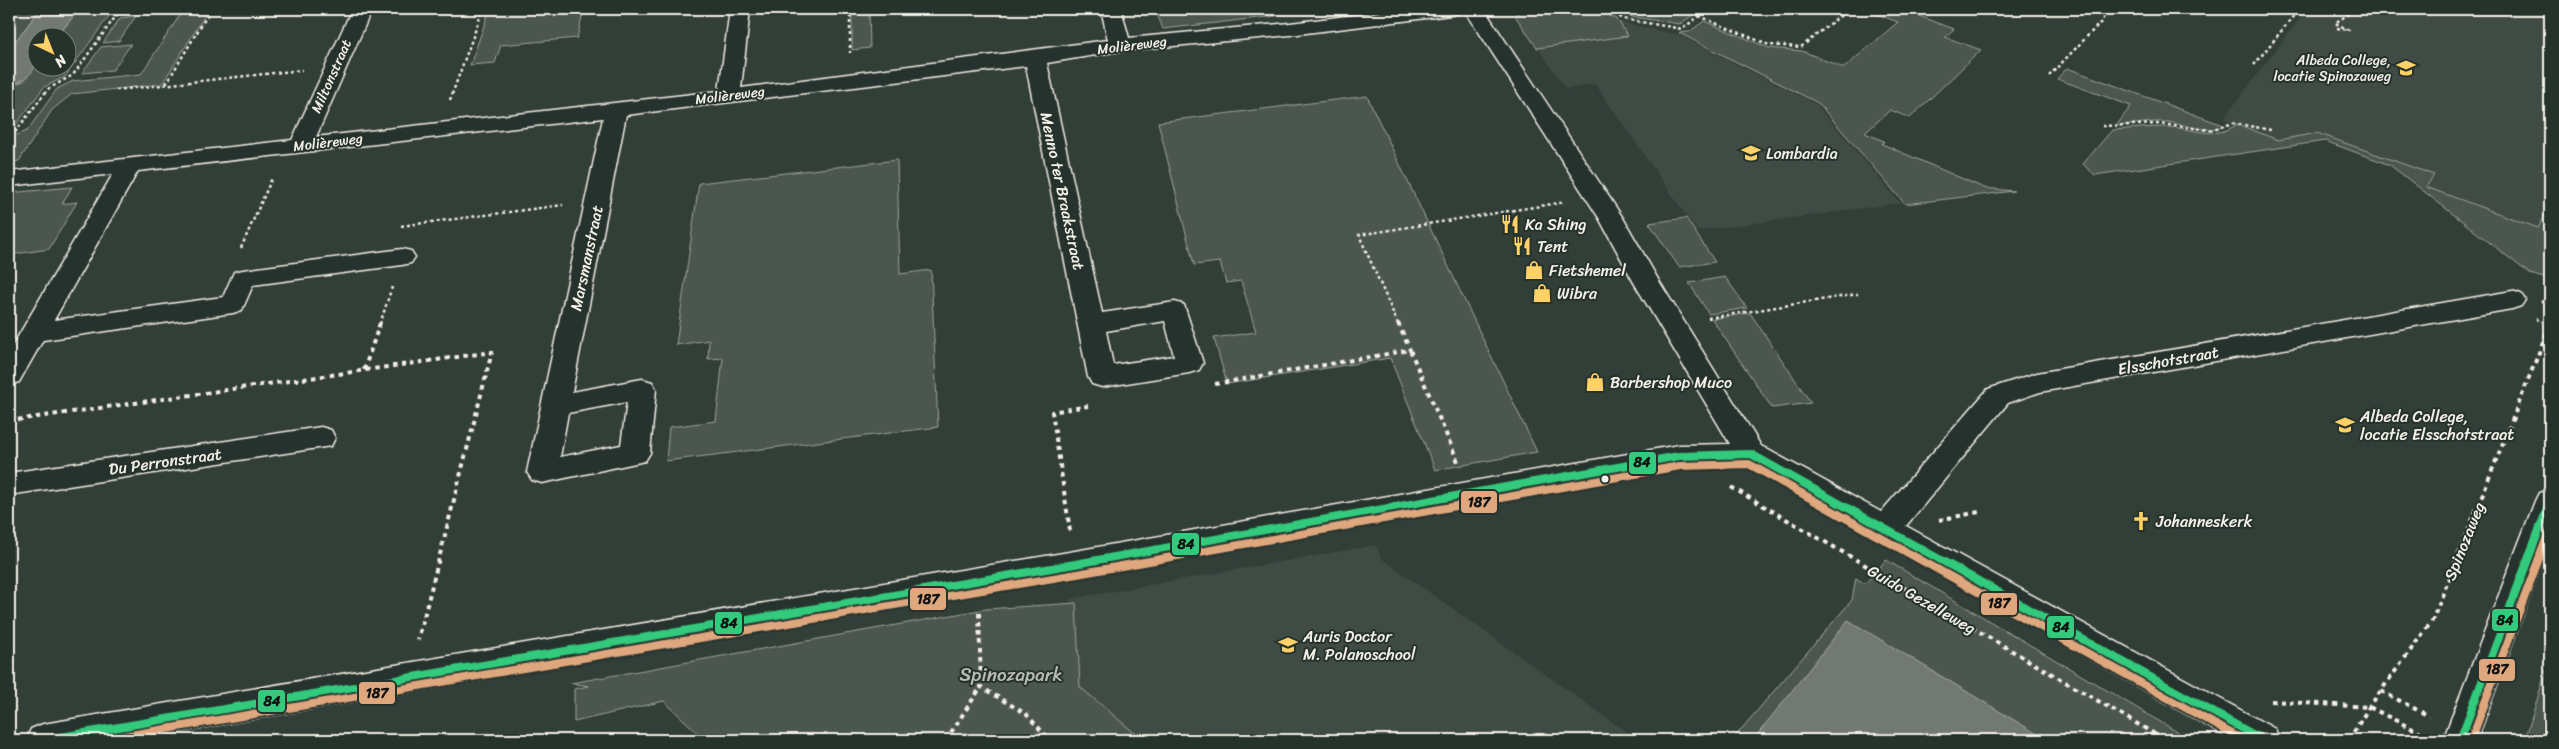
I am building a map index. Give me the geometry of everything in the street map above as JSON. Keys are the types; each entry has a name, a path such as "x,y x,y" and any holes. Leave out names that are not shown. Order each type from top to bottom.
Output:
{"street":[{"name":"Miltonstraat","path":"301,145 334,66 362,9"},
{"path":"729,96 740,9"},
{"path":"1111,9 1120,45"},
{"name":"Molièreweg","path":"9,179 440,128 616,110 1035,58 1120,45 1290,29 1451,9"},
{"path":"1474,9 1598,197 1751,454 2263,740"},
{"name":"Menno ter Braakstraat","path":"1035,58 1091,324"},
{"name":"Marsmanstraat","path":"556,405 616,110"},
{"path":"9,375 130,165"},
{"path":"34,332 233,304 243,278 402,257"},
{"name":"Elsschotstraat","path":"1884,530 1998,396 2037,383 2512,300"},
{"name":"Du Perronstraat","path":"9,484 321,438"},
{"path":"43,740 1076,564 1679,456 1751,454"},
{"path":"2460,740 2550,501"}],"path":[{"path":"9,134 16,131 48,89 73,76 121,9"},
{"path":"166,84 212,9"},
{"path":"440,128 483,9"},
{"path":"850,9 850,80"},
{"path":"1603,9 1624,19 1682,29 1709,9"},
{"path":"1699,16 1769,45 1801,48 1849,9"},
{"path":"2050,76 2103,20 2103,15 2097,9"},
{"path":"2254,65 2299,9"},
{"path":"2337,28 2349,30 2335,23 2356,9"},
{"path":"116,90 334,66"},
{"path":"2102,126 2114,128 2168,124 2195,129 2216,130 2224,129 2233,123 2271,130"},
{"path":"243,278 228,278 272,178"},
{"path":"1472,494 1359,235 1598,197"},
{"path":"400,226 597,200"},
{"path":"241,247 251,246"},
{"path":"364,370 402,257"},
{"path":"1672,324 1858,294"},
{"name":"Spinozaweg","path":"2350,740 2369,707 2432,621 2550,326"},
{"path":"1207,385 1410,350"},
{"path":"1076,564 1052,412 1091,405"},
{"name":"Guido Gezelleweg","path":"1729,486 2165,740"},
{"path":"946,740 981,687 979,580"},
{"path":"981,687 1026,714 1050,740"},
{"path":"2261,700 2369,707 2426,736"}],"shaded area":[{"path":"40,9 79,9 64,28 28,28 28,76 9,86 9,50"},
{"name":"Lombardia","path":"1591,9 1620,22 1679,35 1816,104 1900,203 1697,231 1595,84 1566,89 1517,17"},
{"name":"Albeda College, locatie Spinozaweg","path":"2307,9 2550,9 2550,202 2539,228 2426,187 2434,175 2317,133 2278,140 2223,119"},
{"name":"Auris Doctor M. Polanoschool","path":"1376,545 1381,558 1638,740 1131,740 1074,691 1070,599"},
{"path":"1848,620 2047,740 1753,740"}],"green space":[{"path":"9,9 40,9 9,50"},
{"path":"79,9 114,9 78,59 78,28 64,28"},
{"path":"184,9 209,9 162,84 72,94 52,110 19,161 9,162 9,138 27,131 57,89 73,81 141,74"},
{"path":"490,9 584,9 577,38 501,45 495,63 470,65"},
{"path":"852,9 869,9 870,48 852,50"},
{"path":"1200,9 1273,9 1276,16 1163,29 1157,14"},
{"path":"1518,9 1594,9 1617,19 1628,36 1537,48 1516,17"},
{"path":"1614,9 1702,9 1680,24 1632,17"},
{"path":"1863,9 1901,9 1954,29 1945,37 1981,50 1910,118 1890,110 1865,133 1884,141 1882,144 1984,188 2014,191 1905,204 1818,103 1679,33 1689,32 1704,21 1769,48 1802,51 1844,68 1898,22"},
{"path":"136,16 119,41 103,43 120,18"},
{"path":"131,44 113,70 82,73 101,47"},
{"path":"2067,68 2224,125 2211,129 2167,122 2116,126 2131,106 2057,79"},
{"path":"28,75 28,78 63,78 44,87 13,129 9,130 9,86 24,81"},
{"path":"1367,96 1537,452 1435,470 1390,358 1227,384 1214,338 1256,332 1241,281 1226,283 1220,262 1194,265 1158,122"},
{"path":"2237,124 2278,140 2317,133 2434,175 2426,187 2538,228 2546,213 2550,215 2550,280 2530,274 2390,165 2325,141 2095,175 2083,164 2112,130 2166,127 2203,132 2220,132"},
{"path":"897,160 900,274 931,270 938,427 666,461 669,427 716,421 723,358 708,359 709,340 676,345 699,183"},
{"path":"72,187 62,204 77,202 49,249 9,255 9,193"},
{"path":"1686,218 1715,262 1679,267 1649,223"},
{"path":"1725,277 1747,308 1709,314 1689,283"},
{"path":"1750,313 1811,403 1772,408 1712,319"},
{"path":"1886,560 2191,740 1732,740 1852,600 1856,578 1865,584"},
{"name":"Spinozapark","path":"1076,603 1080,687 1143,740 705,740 664,701 574,722 574,689 589,686 571,683 986,609"},
{"path":"2550,657 2550,740 2525,740"}],"transit line":[{"name":"84","path":"43,740 1075,564 1679,456 1751,454 2263,740"},
{"name":"187","path":"101,740 1077,574 1680,466 1749,464 2243,740"},
{"name":"84","path":"2460,740 2550,501"},
{"name":"187","path":"2471,740 2550,529"}],"place":[{"name":"Albeda College, locatie Spinozaweg","path":"2406,68"},
{"name":"Lombardia","path":"1751,153"},
{"name":"Ka Shing","path":"1510,224"},
{"name":"Tent","path":"1522,246"},
{"name":"Fietshemel","path":"1534,270"},
{"name":"Wibra","path":"1542,293"},
{"name":"Barbershop Muco","path":"1595,382"},
{"name":"Albeda College, locatie Elsschotstraat","path":"2345,425"},
{"name":"Johanneskerk","path":"2141,521"},
{"name":"Auris Doctor M. Polanoschool","path":"1288,645"}]}
